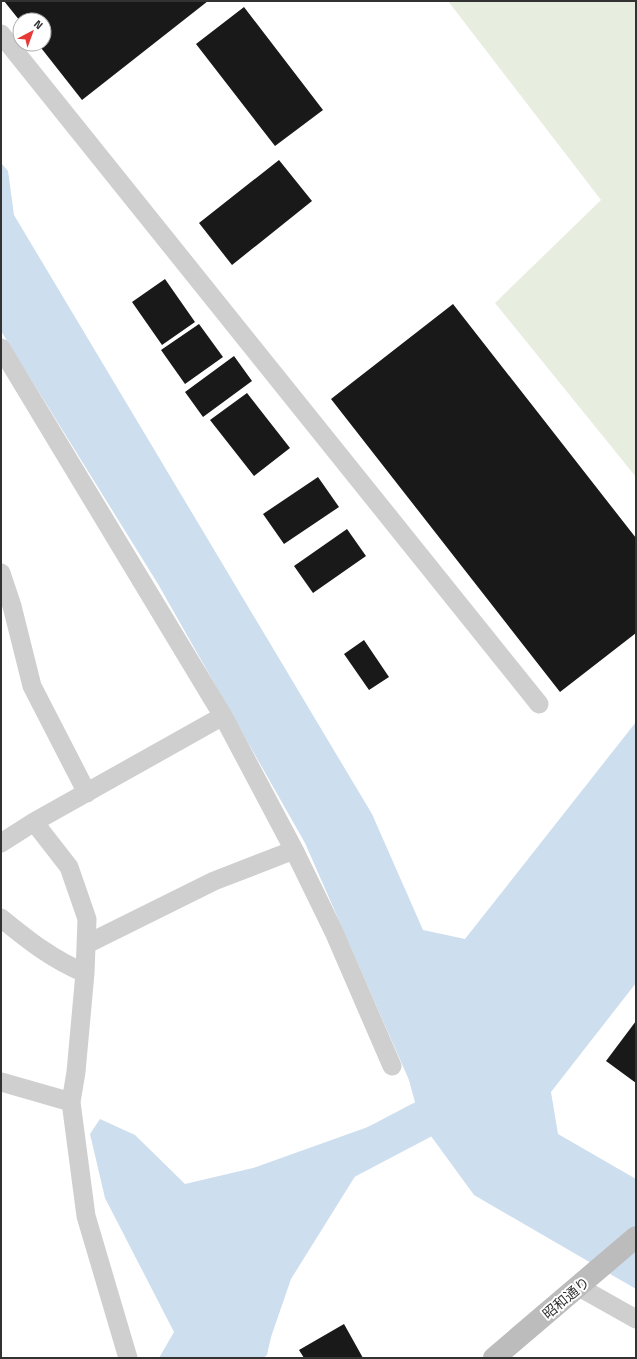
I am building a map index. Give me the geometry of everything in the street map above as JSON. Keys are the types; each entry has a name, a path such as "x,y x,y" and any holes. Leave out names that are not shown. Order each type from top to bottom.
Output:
{"street":[{"path":"1,34 539,704"},
{"path":"1,348 223,716 294,850 334,932 392,1066"},
{"path":"1,573 12,606 32,686 88,793"},
{"path":"1,843 34,822 223,716"},
{"path":"34,822 69,867 87,919 85,973 76,1072 71,1102 86,1216 128,1358"},
{"path":"87,944 214,881 294,850"},
{"path":"1,918 37,947 67,966 85,973"},
{"path":"1,1082 71,1102"},
{"name":"昭和通り","path":"494,1358 636,1238"},
{"path":"583,1283 636,1319"}],"shaded area":[{"path":"448,1 636,1 636,477 495,303 601,200"}],"water":[{"path":"1,163 8,171 14,215 372,814 423,930 465,939 636,722 636,983 551,1092 558,1134 636,1179 636,1289 474,1195 420,1121 409,1080 305,843 158,584 1,331"},
{"path":"100,1119 135,1135 185,1184 253,1168 379,1123 390,1137 359,1170 291,1279 271,1337 267,1355 263,1358 159,1358 174,1332 105,1198 90,1134"}],"building":[{"path":"4,1 208,1 82,100 44,52 52,52 52,12 13,12"},
{"path":"244,7 323,110 275,146 196,44"},
{"path":"279,160 312,201 232,265 199,223"},
{"path":"165,279 195,322 162,345 132,302"},
{"path":"453,304 636,538 636,633 560,692 331,399"},
{"path":"199,324 223,357 185,384 161,350"},
{"path":"234,356 252,381 203,417 185,392"},
{"path":"247,393 290,448 254,476 210,420"},
{"path":"318,477 339,507 284,544 263,514"},
{"path":"347,529 366,556 313,593 294,566"},
{"path":"364,640 389,677 369,690 344,654"},
{"path":"636,1021 636,1083 606,1061"},
{"path":"344,1324 363,1358 304,1358 299,1350"}],"waterway":[{"path":"344,1161 420,1121"}]}
